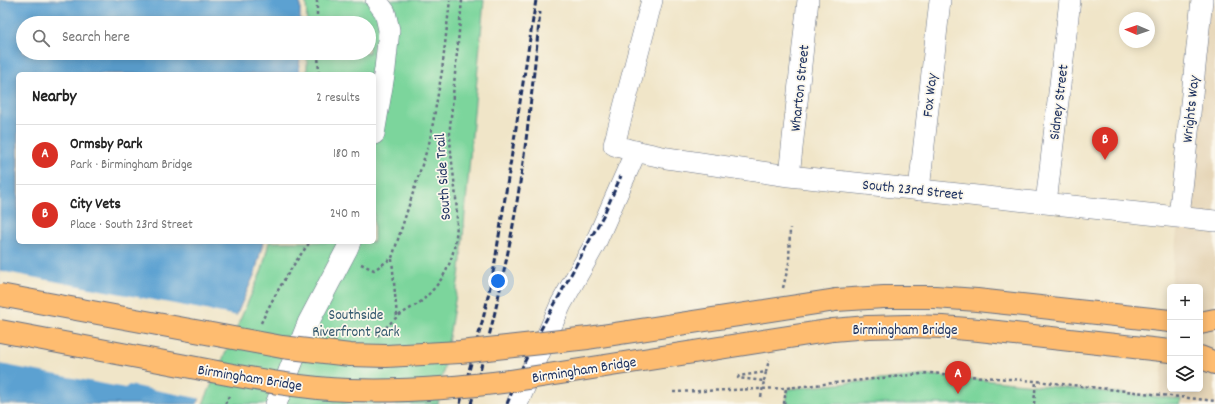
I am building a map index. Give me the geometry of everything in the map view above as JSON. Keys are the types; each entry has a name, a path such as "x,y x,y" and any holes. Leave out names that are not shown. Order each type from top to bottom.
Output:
{"main road":[{"name":"Birmingham Bridge","path":"0,295 269,345 316,352 386,356 460,352 588,338 836,300 884,297 935,297 977,300 1167,321"},
{"path":"1203,323 1215,320"},
{"path":"1203,325 1215,327"},
{"name":"Birmingham Bridge","path":"0,331 277,382 348,390 386,391 464,388 510,382 833,330 900,326 979,330 1167,351"},
{"path":"1203,353 1215,354"},
{"path":"1203,358 1215,363"}],"street":[{"path":"376,0 385,12 389,30 385,69 376,122"},
{"name":"South 23rd Street","path":"652,0 614,145 636,152 667,158 789,176 1215,221"},
{"name":"Wharton Street","path":"789,176 808,0"},
{"name":"Fox Way","path":"919,190 940,0"},
{"name":"Sidney Street","path":"1046,203 1070,0"},
{"name":"Wrights Way","path":"1179,217 1207,26 1202,0"},
{"path":"516,404 561,304 595,244 636,152"},
{"path":"276,404 308,323 349,244"}],"path":[{"path":"317,0 317,16"},
{"path":"397,317 392,258 430,140 442,71 450,0"},
{"name":"South Side Trail","path":"376,338 397,317 423,300 437,285 447,270 454,251 457,205 450,132 462,0"},
{"path":"318,60 319,72"},
{"path":"259,328 269,307 296,261 309,244"},
{"path":"356,262 374,270 392,258"},
{"path":"764,381 766,372"},
{"path":"673,392 786,388 930,373 1036,381 1215,401"},
{"path":"1034,404 1036,381"},
{"path":"784,404 786,388"},
{"path":"225,404 231,390"}],"shaded area":[{"path":"1202,0 1215,0 1215,404 1158,404 1167,322 1167,392 1203,392 1203,284 1171,284"}],"green space":[{"name":"Southside Riverfront Park","path":"306,0 484,0 460,270 438,404 203,404 262,270 268,244 376,244 376,72 307,72 307,60 376,60 376,16 307,16"},
{"path":"930,375 1181,399 1180,404 786,404 788,389"}],"water":[{"path":"0,0 300,0 300,16 16,16 16,60 300,60 299,72 16,72 16,244 262,244 255,273 197,404 0,404"}],"pier":[{"path":"0,271 238,316 202,399 129,385 125,388 0,364"}],"railway":[{"path":"460,404 484,315 494,268 536,0"},
{"path":"471,404 494,318 520,186 540,12"},
{"path":"507,404 524,363 604,214 621,176"}],"place":[{"name":"City Vets","path":"1105,160"},
{"name":"Ormsby Park","path":"958,394"}]}
